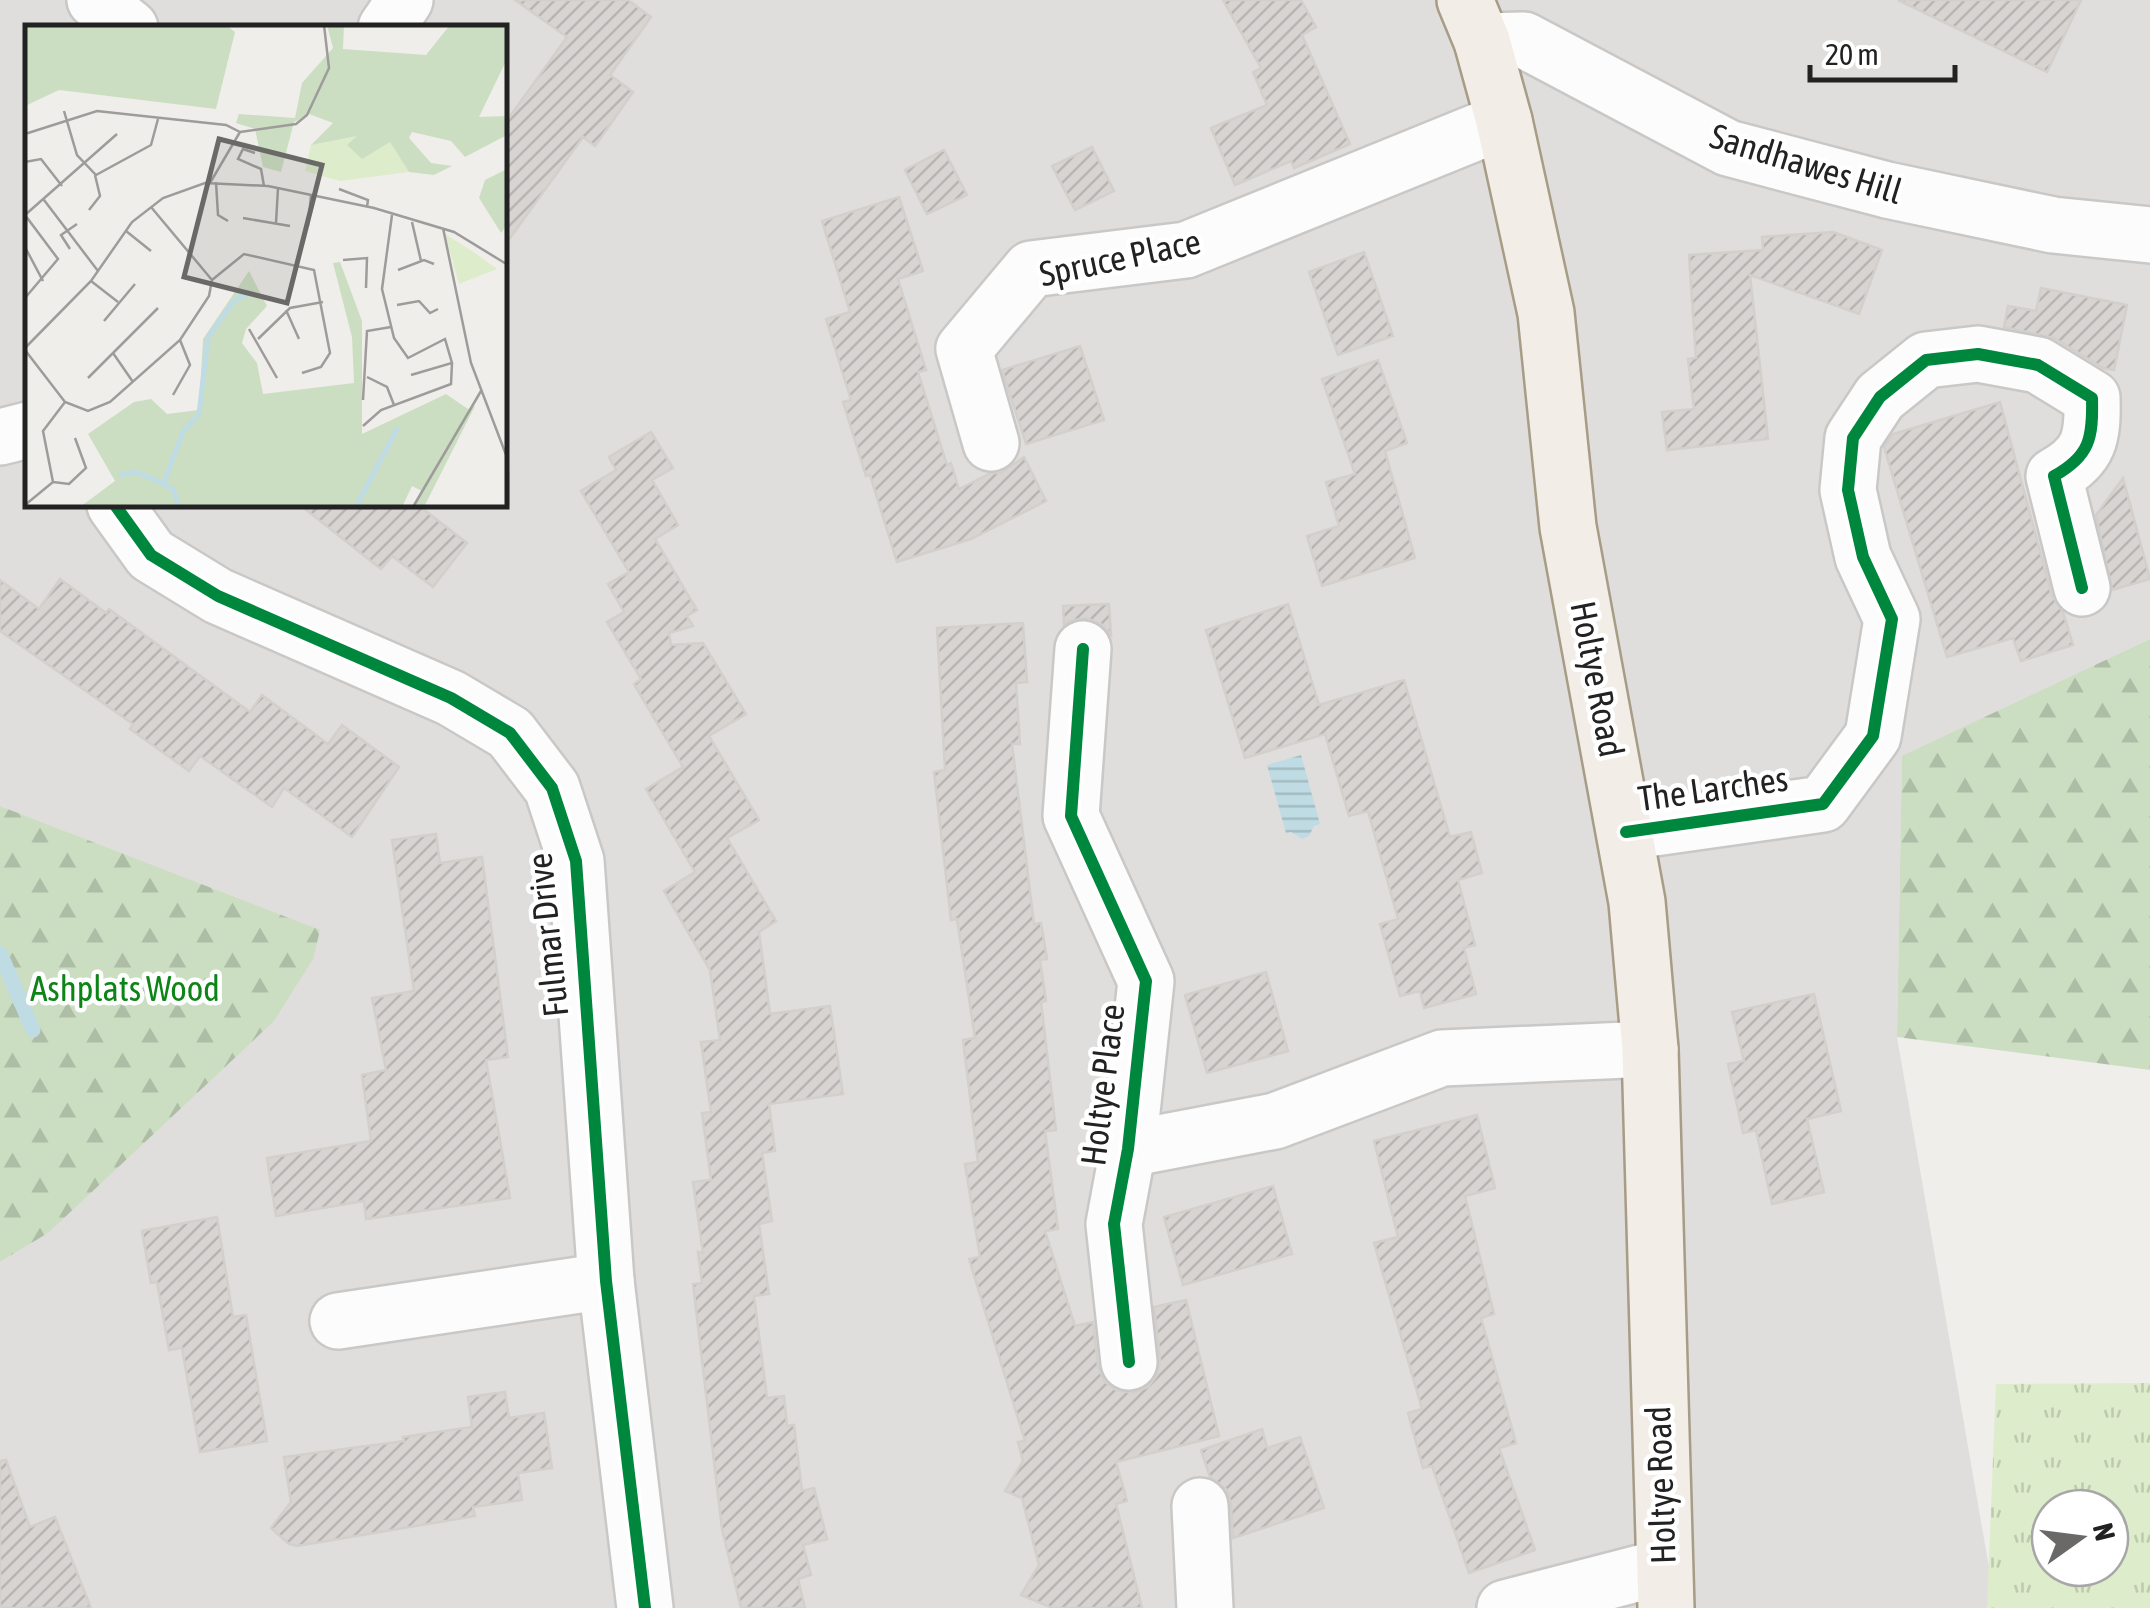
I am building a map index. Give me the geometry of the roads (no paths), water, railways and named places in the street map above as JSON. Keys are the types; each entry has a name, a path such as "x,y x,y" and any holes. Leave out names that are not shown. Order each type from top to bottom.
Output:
{"main road":[{"name":"Holtye Road","path":"1474,20 1504,121 1546,313 1568,527 1637,902 1650,1049 1664,1587"}],"street":[{"path":"95,0 126,25"},
{"path":"388,25 405,0"},
{"name":"Sandhawes Hill","path":"1474,20 1524,40 1728,148 1887,190 2052,225 2150,234"},
{"name":"Spruce Place","path":"991,443 964,349 1031,269 1186,250 1504,121"},
{"name":"The Larches","path":"1626,832 1823,804 1872,736 1892,620 1863,557 1848,490 1853,438 1880,397 1926,360 1978,354 2038,366 2092,398 2093,430 2076,464 2054,476 2082,588"},
{"path":"0,437 25,431"},
{"name":"Fulmar Drive","path":"117,508 150,555 218,596 451,698 510,733 552,788 576,861 606,1281 645,1608"},
{"name":"Holtye Place","path":"1083,649 1071,816 1146,980 1128,1150 1114,1224 1129,1362"},
{"name":"Holtye Place","path":"1128,1150 1275,1121 1442,1058 1650,1049"},
{"path":"338,1321 606,1281"},
{"path":"1200,1506 1205,1608"},
{"path":"1505,1608 1664,1587"}],"water":[{"path":"1301,755 1320,824 1302,839 1286,833 1267,765"}],"waterway":[{"path":"0,953 33,1030"}],"park label":[{"name":"Ashplats Wood","path":"125,989"}]}
